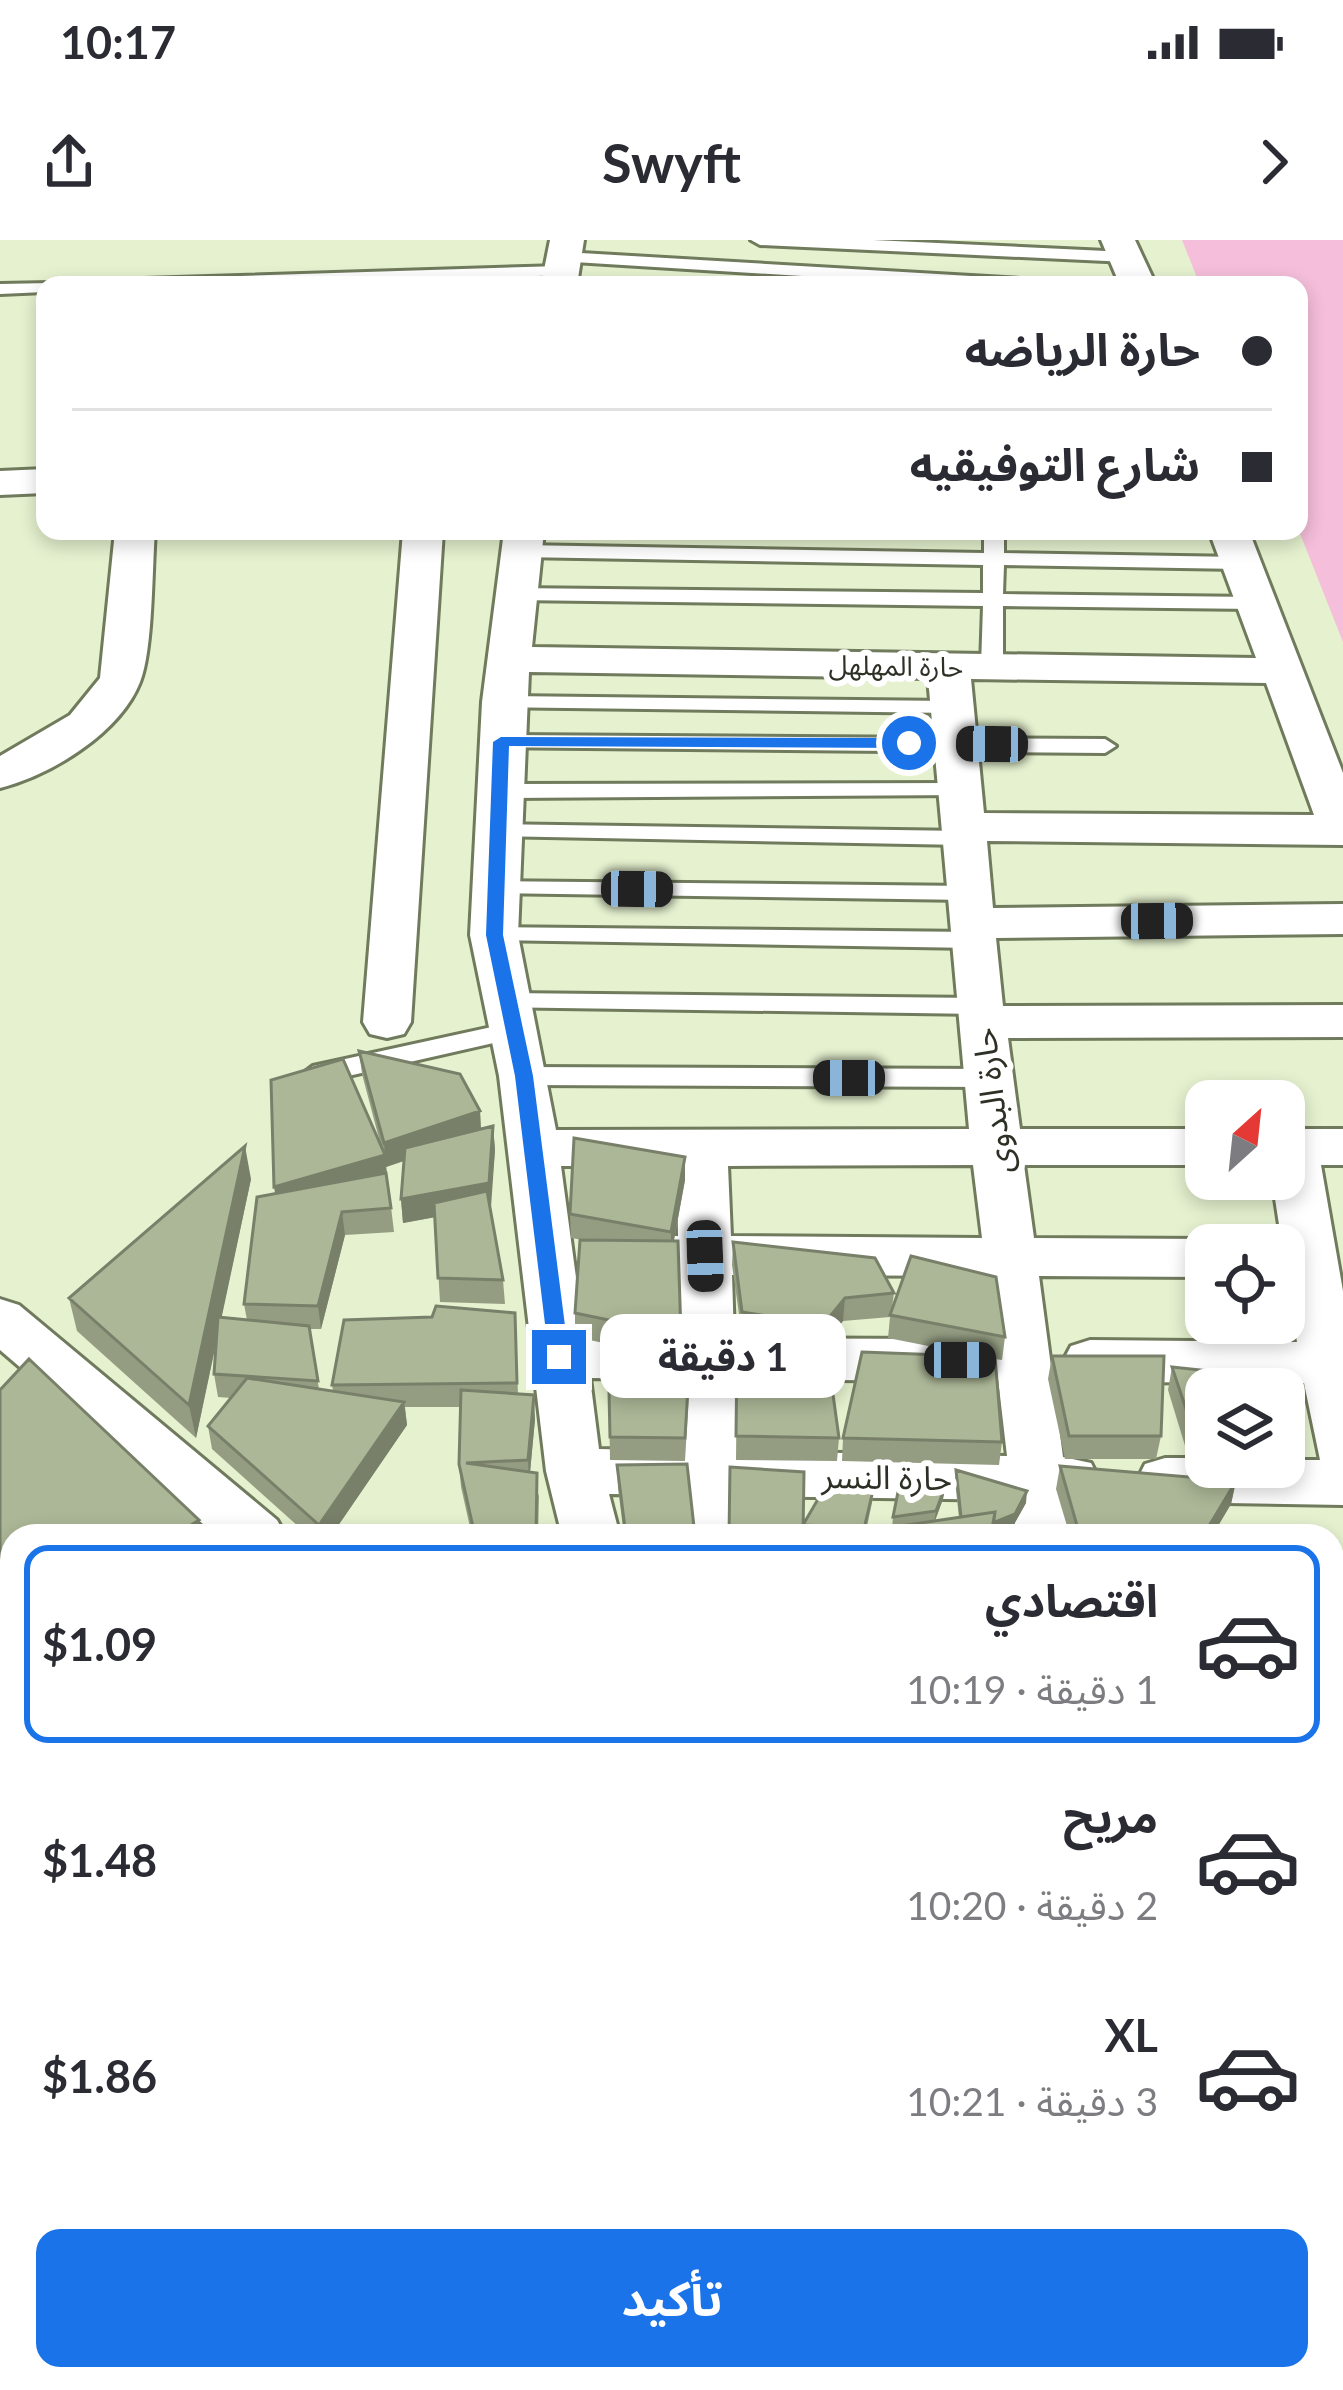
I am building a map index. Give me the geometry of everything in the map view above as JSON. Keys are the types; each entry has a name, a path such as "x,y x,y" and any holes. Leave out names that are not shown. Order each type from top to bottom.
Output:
{"street":[{"path":"0,483 36,482"},
{"path":"0,774 83,727 115,693 122,678 134,540"},
{"path":"387,1022 421,540"},
{"path":"1235,547 1343,830"},
{"path":"520,559 504,701 495,912 574,1471 588,1524"},
{"name":"حارة المهلهل","path":"504,701 962,748 1284,671"},
{"path":"962,748 1343,830"},
{"name":"حارة البدوى","path":"962,748 980,1014 1043,1524"},
{"path":"971,918 1343,919"},
{"path":"980,1014 1343,1021"},
{"path":"702,1147 712,1524"},
{"path":"531,1148 1185,1147"},
{"path":"1300,1224 1306,1147"},
{"path":"544,1254 1185,1258"},
{"path":"1305,1278 1336,1363 1343,1451"},
{"path":"0,1319 243,1524"},
{"path":"559,1357 1336,1363"},
{"name":"حارة النسر","path":"574,1471 1343,1483"}],"lane":[{"path":"760,240 1128,261"},
{"path":"300,276 562,263 843,276"},
{"path":"0,289 36,287"},
{"path":"962,748 993,601 994,540"},
{"path":"520,559 993,559 1235,547"},
{"path":"520,559 993,601 1256,603"},
{"path":"504,701 962,748 1105,746"},
{"path":"497,811 962,748"},
{"path":"497,811 962,748"},
{"path":"495,912 971,918"},
{"path":"495,912 971,918"},
{"path":"291,1080 515,1036 980,1014"},
{"path":"515,1036 989,1078"}],"shaded area":[{"path":"1182,240 1343,240 1343,642 1303,540 1308,540 1308,276 1196,276"}],"building":[{"path":"359,1051 460,1074 480,1111 384,1143"},
{"path":"343,1059 385,1155 274,1187 271,1080"},
{"path":"493,1126 489,1183 401,1199 405,1148"},
{"path":"574,1138 685,1157 671,1232 570,1214"},
{"path":"245,1146 189,1405 69,1298"},
{"path":"386,1173 391,1208 342,1212 318,1306 244,1304 257,1197"},
{"path":"487,1191 503,1280 438,1278 434,1203"},
{"path":"580,1240 678,1241 681,1335 575,1313"},
{"path":"733,1242 875,1258 894,1293 845,1298 823,1325 742,1312"},
{"path":"911,1256 996,1277 1005,1337 890,1315"},
{"path":"436,1306 515,1313 517,1383 332,1385 344,1320 432,1317"},
{"path":"218,1317 309,1326 318,1381 214,1374"},
{"path":"608,1345 690,1352 685,1438 610,1437"},
{"path":"827,1351 839,1438 736,1436 737,1355"},
{"path":"862,1352 995,1357 1002,1442 843,1438"},
{"path":"1052,1356 1164,1356 1161,1436 1069,1436"},
{"path":"29,1359 199,1520 193,1524 0,1524 0,1390"},
{"path":"1172,1367 1185,1368 1185,1406"},
{"path":"247,1378 404,1402 320,1524 208,1426"},
{"path":"461,1390 534,1395 528,1460 466,1463 537,1473 536,1524 472,1524 459,1464"},
{"path":"687,1464 694,1524 624,1524 617,1465"},
{"path":"1060,1466 1185,1477 1185,1488 1232,1488 1210,1524 1077,1524"},
{"path":"730,1467 804,1472 803,1524 729,1524"},
{"path":"956,1470 1027,1491 1015,1514 993,1523 995,1512 961,1517"},
{"path":"829,1480 874,1486 865,1524 804,1524"},
{"path":"900,1482 945,1487 936,1511 893,1517"},
{"path":"995,1512 994,1524 914,1524"}],"route":[{"path":"559,1357 524,1076 494,935 501,742 909,743"}]}
